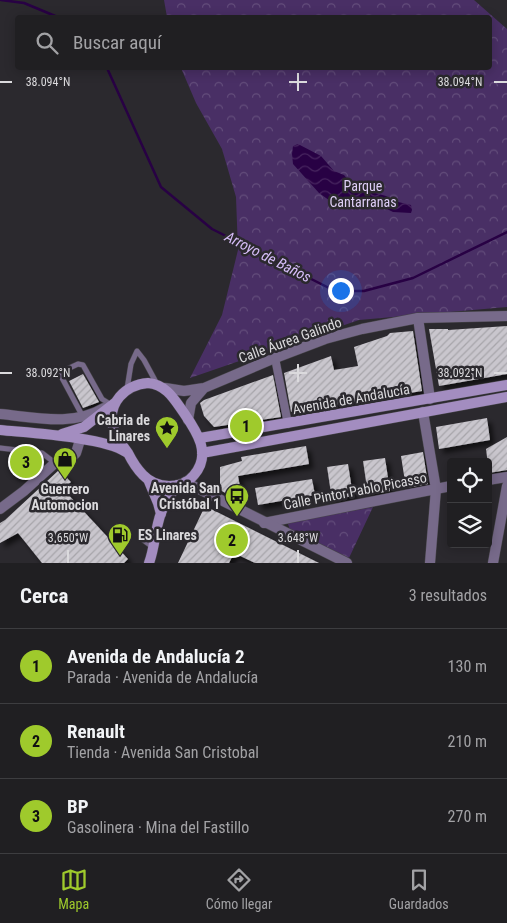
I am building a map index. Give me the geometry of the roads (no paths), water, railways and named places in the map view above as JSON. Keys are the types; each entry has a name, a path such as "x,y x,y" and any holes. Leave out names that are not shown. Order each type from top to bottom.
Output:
{"main road":[{"path":"52,435 81,429 127,389 144,384 161,386 188,420 200,438 201,461 193,476 181,483 168,497 161,514 149,563"},
{"name":"Avenida de Andalucía","path":"200,438 507,385"},
{"name":"Avenida de Andalucía","path":"202,453 507,397"},
{"path":"113,403 112,423 116,434 139,470 148,479 161,485 181,483"},
{"path":"0,430 52,435 112,446 127,452"},
{"path":"148,479 161,514"}],"street":[{"name":"Calle Áurea Galindo","path":"161,386 184,391 204,388 326,339 418,318 507,316"},
{"path":"418,318 430,399"},
{"path":"276,358 288,424"},
{"path":"188,420 191,403 204,388"},
{"path":"0,414 51,419 83,418 113,403"},
{"path":"423,412 436,489 430,563"},
{"path":"0,508 24,491 56,462 70,459 76,453 80,440"},
{"path":"492,479 507,477"},
{"path":"181,483 347,563"},
{"path":"493,563 507,486"},
{"name":"Calle Pintor Pablo Picasso","path":"264,523 447,487"}],"lane":[{"path":"127,389 131,364 137,351 161,386"},
{"path":"83,418 61,376 63,371 78,364 83,365 102,399 113,403"},
{"path":"0,448 42,453 56,462"},
{"path":"142,539 154,548"}],"water":[{"path":"298,144 321,156 334,171 344,175 360,189 411,205 411,213 393,212 383,207 352,208 333,203 319,193 293,164 293,146"}],"waterway":[{"name":"Arroyo de Baños","path":"1,0 24,3 53,15"},
{"name":"Arroyo de Baños","path":"108,70 161,187 212,229 335,291 364,291 413,278 507,232"}],"place":[{"name":"Avenida de Andalucía 2","path":"246,426"},
{"name":"Cabria de Linares","path":"167,449"},
{"name":"BP","path":"26,462"},
{"name":"Guerrero Automocion","path":"65,480"},
{"name":"Avenida San Cristóbal 1","path":"237,517"},
{"name":"Renault","path":"232,540"},
{"name":"ES Linares","path":"120,556"}],"park label":[{"name":"Parque Cantarranas","path":"363,194"}]}
